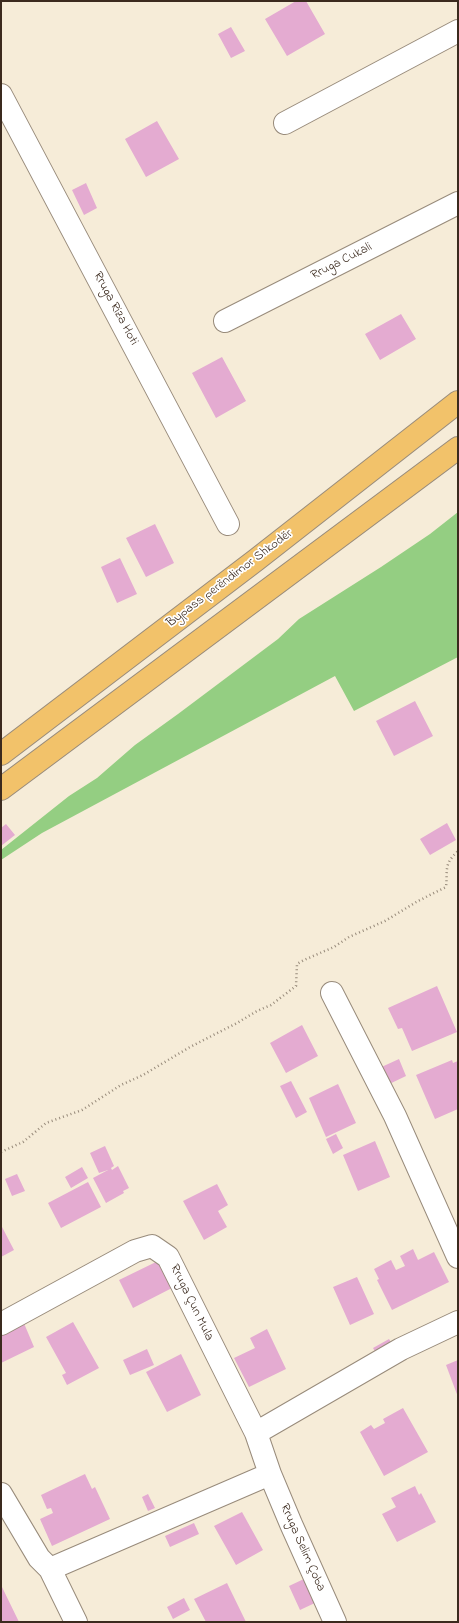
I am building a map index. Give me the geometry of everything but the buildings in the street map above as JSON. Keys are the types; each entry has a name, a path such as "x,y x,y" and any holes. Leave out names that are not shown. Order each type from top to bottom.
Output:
{"highway":[{"name":"Bypass perëndimor Shkodër","path":"1,754 256,560 458,402"},
{"path":"1,789 458,448"}],"street":[{"path":"285,123 458,31"},
{"name":"Rruga Riza Hoti","path":"1,95 228,524"},
{"name":"Rruga Cukali","path":"225,321 458,203"},
{"path":"332,993 395,1116 458,1257"},
{"name":"Rruga Çun Mula","path":"1,1324 135,1251 152,1246 168,1257 256,1433 270,1474"},
{"path":"256,1433 401,1349 458,1322"},
{"path":"50,1569 270,1474"},
{"name":"Rruga Selim Çoba","path":"270,1474 335,1622"},
{"path":"1,1494 39,1558 50,1569 76,1622"}],"path":[{"path":"1,1152 23,1142 46,1123 82,1110 121,1085 143,1075 176,1054 237,1024 257,1011 278,1001 296,986 297,964 334,947 356,933 385,921 418,901 446,887 447,864 451,857 458,851"}],"green space":[{"path":"458,512 458,657 354,711 335,676 42,833 1,860 1,850 69,796 97,778 135,745 278,639 299,619 381,567 430,534"}]}
